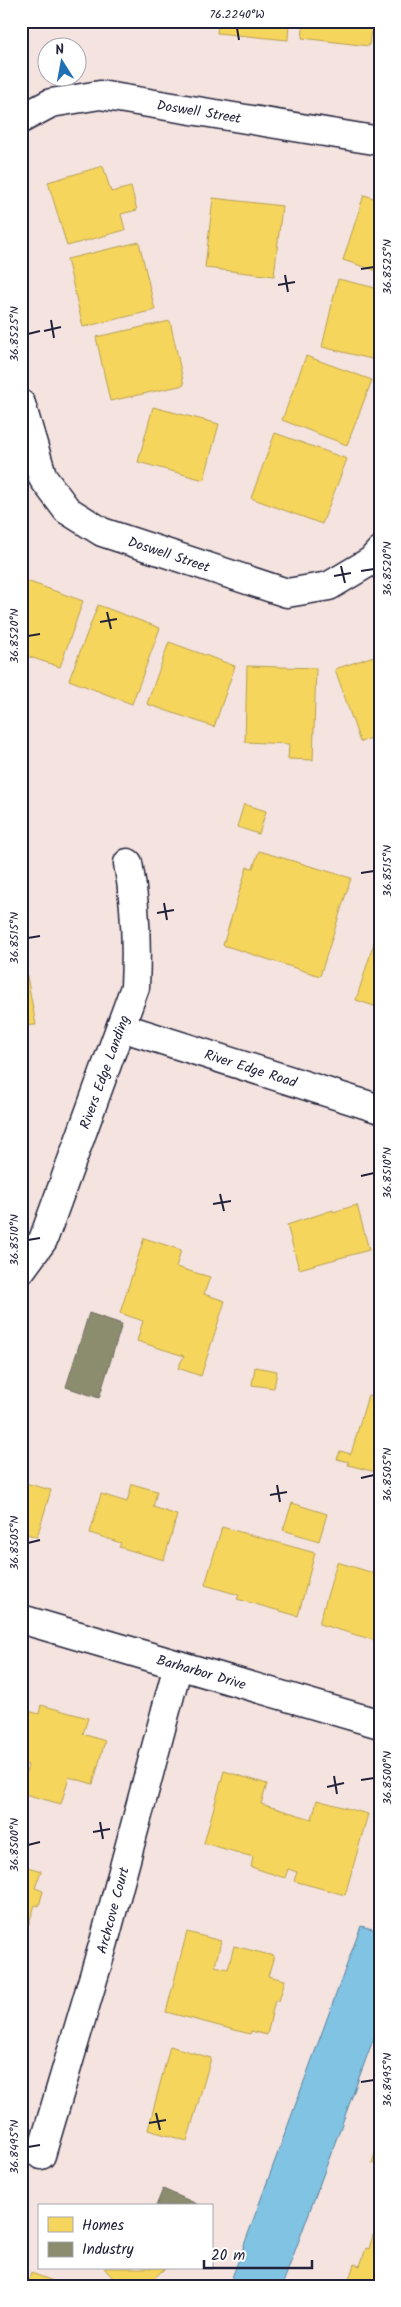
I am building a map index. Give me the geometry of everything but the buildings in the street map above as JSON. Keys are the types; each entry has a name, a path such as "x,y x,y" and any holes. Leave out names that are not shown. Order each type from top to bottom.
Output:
{"street":[{"name":"Doswell Street","path":"21,119 51,102 100,95 380,141"},
{"name":"Doswell Street","path":"21,404 43,478 67,510 102,532 287,594 330,586 371,561 380,551"},
{"name":"Rivers Edge Landing","path":"21,1270 43,1240 135,987 137,953 134,897 128,862"},
{"name":"River Edge Road","path":"121,1027 380,1109"},
{"name":"Barharbor Drive","path":"21,1618 380,1724"},
{"name":"Archcove Court","path":"41,2155 104,1942 178,1665"}],"water":[{"path":"361,1926 380,1931 380,2021 282,2286 229,2286"}]}
